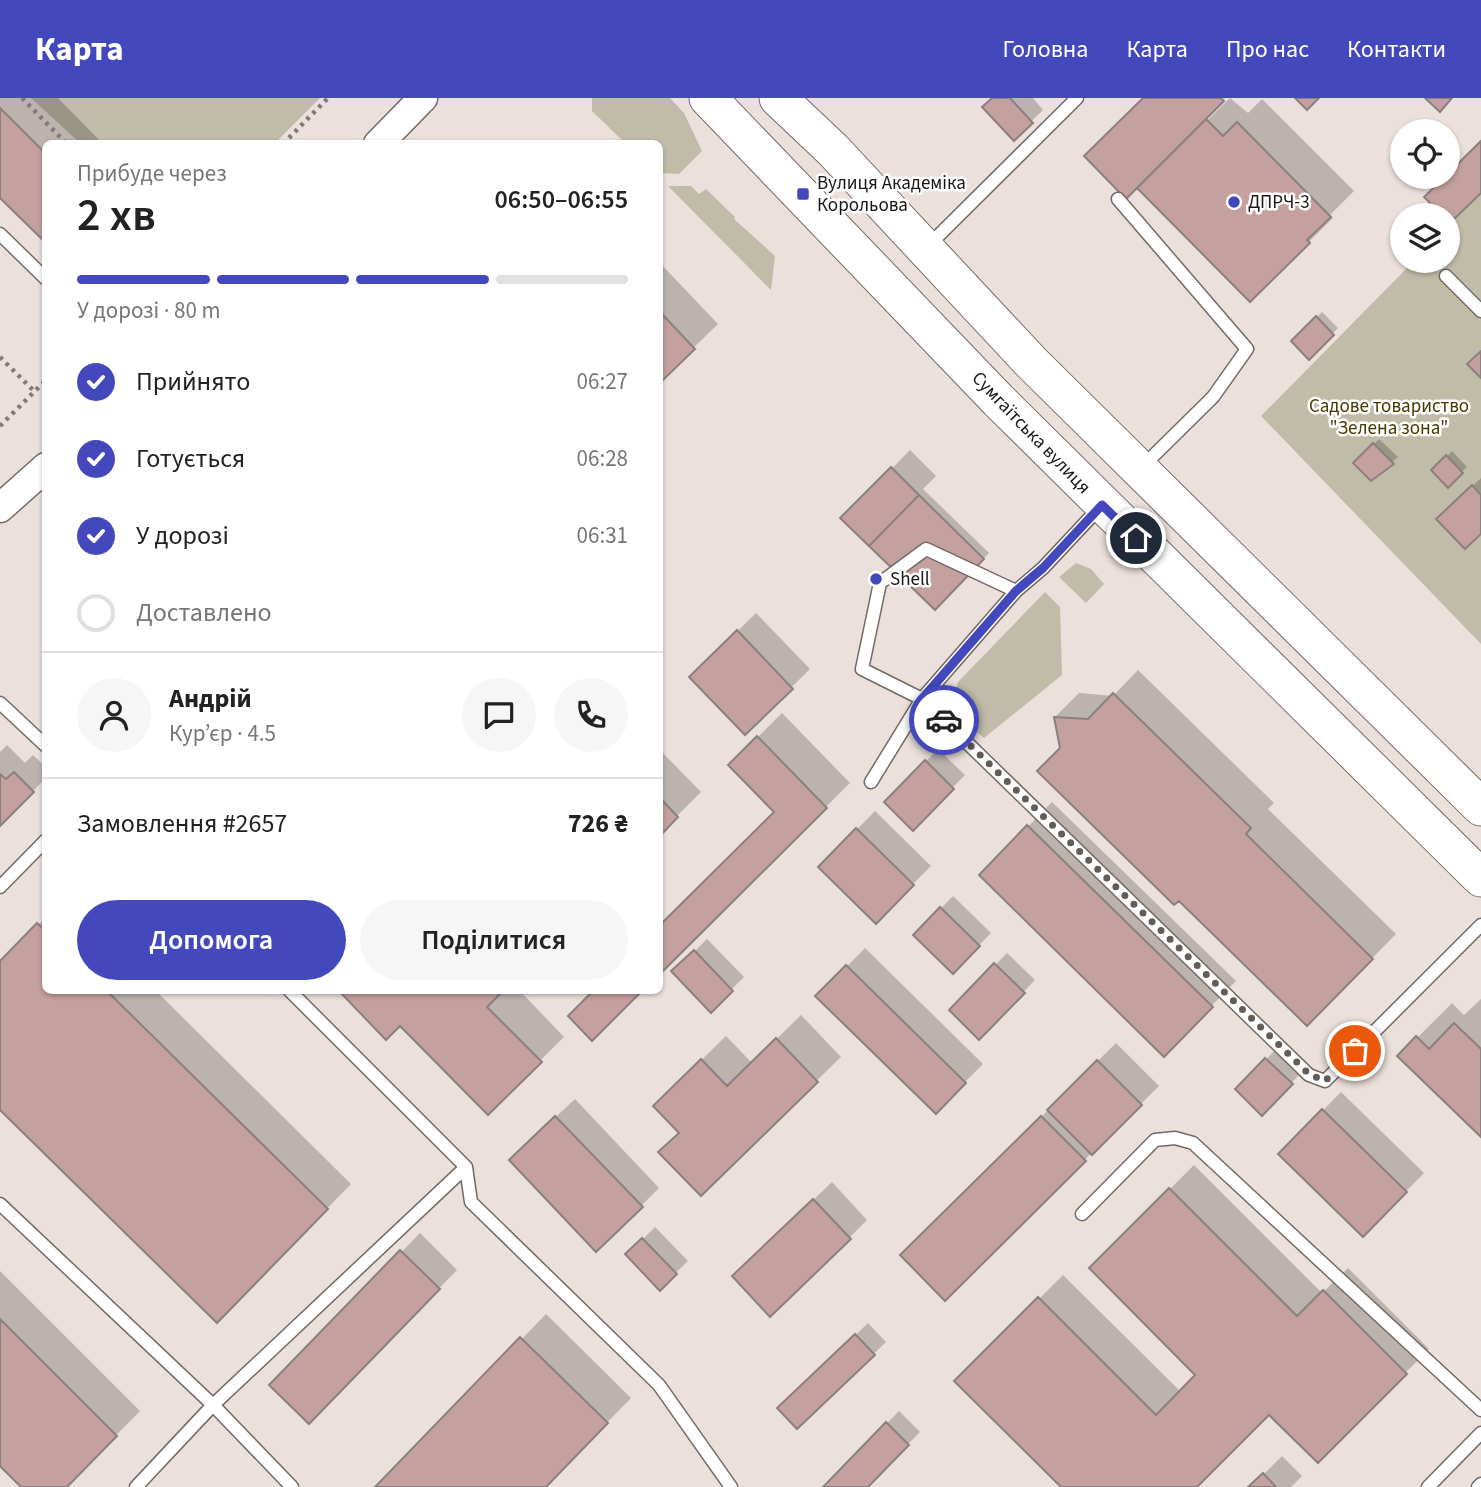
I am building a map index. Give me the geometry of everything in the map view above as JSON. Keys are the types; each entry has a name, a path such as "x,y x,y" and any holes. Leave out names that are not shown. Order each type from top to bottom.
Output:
{"main road":[{"name":"Сумгаїтська вулиця","path":"708,98 1102,505 1481,878"},
{"path":"778,98 832,150 1031,362 1139,471 1481,807"}],"street":[{"path":"382,140 423,98"},
{"path":"0,509 42,471"}],"lane":[{"path":"925,249 1076,98"},
{"path":"1118,199 1247,349 1213,397 1139,471"},
{"path":"0,234 42,275"},
{"path":"1446,276 1481,311"},
{"path":"871,782 922,699 1016,591 1043,568 1102,505"},
{"path":"1016,591 926,549 880,583 862,669 922,699 1309,1074 1325,1081 1481,925"},
{"path":"0,703 42,742"},
{"path":"0,887 42,844"},
{"path":"293,994 466,1167 471,1202 659,1385 731,1487"},
{"path":"1083,1214 1155,1140 1175,1138 1192,1143 1481,1410"},
{"path":"136,1487 213,1405 466,1167"},
{"path":"0,1204 213,1405 292,1487"},
{"path":"1428,1487 1481,1433"}],"path":[{"path":"22,98 63,140"},
{"path":"287,140 328,98"},
{"path":"0,356 34,391"},
{"path":"0,426 42,384"}],"green space":[{"path":"31,98 320,98 278,140 77,140"},
{"path":"592,98 670,98 684,113 702,151 679,174 663,173 663,140 622,140 592,111"},
{"path":"668,186 691,186 699,194 706,189 775,256 771,290"},
{"name":"Садове товариство \"Зелена зона\"","path":"1481,192 1481,644 1261,416 1402,273 1460,273 1460,214"},
{"path":"1076,563 1091,569 1104,584 1086,603 1059,577"},
{"path":"1045,592 1060,607 1062,675 984,738 966,720 958,707 958,682"}],"building":[{"path":"992,98 1010,98 1033,123 1014,141 982,107"},
{"path":"1143,98 1220,98 1224,101 1126,199 1084,156"},
{"path":"1295,98 1319,98 1307,110"},
{"path":"1425,98 1452,98 1440,112"},
{"path":"0,108 42,150 42,239 0,198"},
{"name":"ДПРЧ-3","path":"1206,119 1223,136 1237,122 1331,217 1307,240 1310,243 1250,302 1137,188"},
{"path":"1481,141 1481,193 1460,213 1460,203 1430,203 1424,197 1432,189 1460,189 1460,162"},
{"path":"663,315 695,349 663,380"},
{"path":"1316,316 1334,335 1309,360 1291,341"},
{"path":"1481,351 1481,378 1467,364"},
{"path":"1373,443 1394,464 1371,481 1353,463"},
{"path":"1446,455 1463,473 1448,488 1431,470"},
{"path":"891,467 919,495 869,546 840,518"},
{"path":"1472,485 1481,495 1481,534 1465,549 1436,519"},
{"path":"919,495 984,559 935,610 869,546"},
{"path":"737,630 793,689 745,735 689,677"},
{"path":"1113,693 1251,828 1246,834 1373,959 1307,1026 1179,901 1174,905 1037,771 1060,748 1054,717 1088,719"},
{"path":"757,736 827,808 663,971 663,922 774,812 728,765"},
{"path":"925,760 954,789 913,831 884,802"},
{"path":"14,772 34,792 0,826 0,774 6,779"},
{"path":"663,801 678,817 663,833"},
{"path":"1027,825 1213,1007 1164,1057 979,875"},
{"path":"856,828 914,885 876,924 818,867"},
{"path":"940,907 980,946 953,974 913,935"},
{"path":"37,923 42,927 42,994 110,994 328,1209 217,1323 0,1110 0,961"},
{"path":"694,950 733,991 711,1013 671,971"},
{"path":"994,963 1025,993 979,1040 949,1010"},
{"path":"846,965 966,1083 936,1114 815,996"},
{"path":"342,994 500,994 487,1007 542,1062 488,1115 400,1026 386,1040"},
{"path":"590,994 639,994 592,1041 568,1016"},
{"path":"1454,1023 1481,1049 1481,1137 1397,1056 1416,1036 1429,1049"},
{"path":"776,1038 818,1082 701,1196 658,1152 679,1133 653,1106 701,1059 727,1086"},
{"path":"1265,1058 1293,1084 1262,1116 1235,1089"},
{"path":"1097,1060 1142,1105 1092,1155 1047,1110"},
{"path":"1322,1109 1407,1192 1363,1237 1278,1154"},
{"path":"555,1116 643,1207 596,1252 509,1160"},
{"path":"1041,1116 1086,1161 945,1301 900,1255"},
{"path":"1169,1188 1297,1316 1323,1290 1407,1374 1318,1463 1269,1415 1197,1487 1061,1487 954,1381 1038,1297 1156,1415 1195,1375 1089,1268"},
{"path":"813,1199 851,1239 770,1317 732,1276"},
{"path":"642,1238 677,1274 660,1291 625,1254"},
{"path":"400,1250 440,1289 309,1424 269,1385"},
{"path":"0,1319 117,1436 67,1487 21,1487 0,1466"},
{"path":"855,1334 875,1355 797,1429 777,1408"},
{"path":"520,1337 608,1423 546,1487 375,1487"},
{"path":"886,1422 909,1445 868,1487 823,1487"},
{"path":"1263,1473 1276,1487 1248,1487"}],"way so far":[{"path":"944,720 1309,1074 1325,1081 1355,1051"}],"place":[{"name":"Вулиця Академіка Корольова","path":"803,194"},
{"name":"ДПРЧ-3","path":"1234,202"},
{"name":"Shell","path":"876,579"}],"route":[{"path":"944,720 922,699 1016,591 1043,568 1102,505 1136,538"}]}
